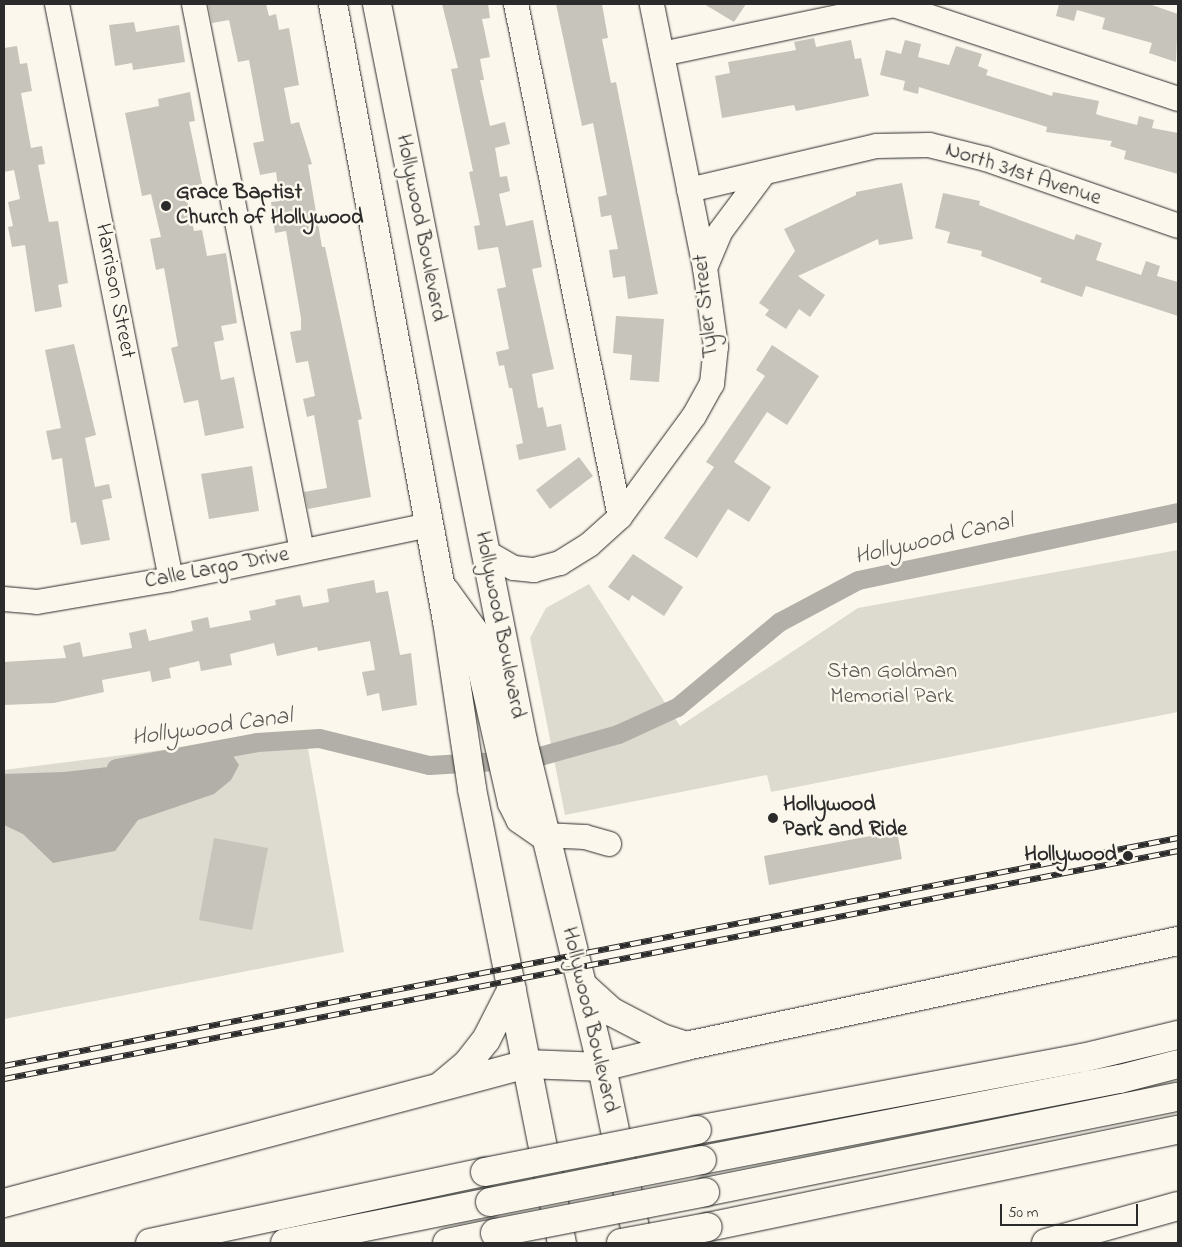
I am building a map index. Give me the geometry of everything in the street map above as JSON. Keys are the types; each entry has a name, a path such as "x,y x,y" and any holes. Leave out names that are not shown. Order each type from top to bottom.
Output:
{"highway":[{"name":"Hollywood Boulevard","path":"333,4 440,584 472,789 562,1243"},
{"name":"Hollywood Boulevard","path":"376,5 484,551 511,742 530,776 543,836 583,986 602,1067 638,1243"},
{"path":"440,584 472,630 511,742 504,769 512,803 520,819 543,836"},
{"path":"4,1203 437,1090 527,1064 602,1067 686,1046 1178,941"},
{"path":"583,986 612,1012 662,1038 686,1046"},
{"path":"437,1090 467,1064 486,1040 512,989"},
{"path":"150,1243 485,1172 1082,1058 1178,1035"},
{"path":"285,1243 1120,1079 1178,1064"},
{"path":"447,1243 1178,1097"},
{"path":"622,1243 1178,1130"},
{"path":"1046,1243 1178,1206"}],"street":[{"name":"Harrison Street","path":"56,4 171,579"},
{"path":"194,4 302,551"},
{"path":"516,4 620,517"},
{"name":"Tyler Street","path":"484,551 514,568 534,570 560,563 589,545 620,517 694,416 712,384 716,347 705,268 652,4"},
{"path":"662,54 894,5 1178,99"},
{"name":"North 31st Avenue","path":"689,190 877,146 929,145 986,159 1178,226"},
{"path":"705,268 720,232 764,173"},
{"name":"Calle Largo Drive","path":"4,599 37,602 171,579 429,525"},
{"path":"543,836 585,836 609,844"}],"green space":[{"name":"Stan Goldman Memorial Park","path":"1178,550 1178,712 771,792 767,775 565,815 530,638 546,608 589,584 680,726 858,608"},
{"path":"305,732 344,952 4,1019 4,770"}],"shaded area":[{"path":"231,753 239,765 231,780 214,794 138,820 115,851 53,863 23,834 4,825 4,774 64,772"}],"building":[{"path":"208,4 266,4 269,16 276,14 279,30 289,28 299,85 284,88 291,124 299,122 312,164 308,165 322,247 325,247 362,419 358,420 371,497 308,509 304,492 327,488 314,415 307,417 303,399 315,396 308,361 296,363 290,332 301,330 301,318 286,231 275,233 271,202 280,201 276,172 260,175 253,143 264,141 249,60 238,62 229,20 212,23"},
{"path":"442,4 488,4 490,18 482,19 490,57 480,59 484,80 480,80 490,126 505,122 510,144 495,148 500,177 507,176 510,191 499,194 506,226 533,220 542,267 532,269 554,369 532,374 538,408 543,407 547,427 561,424 566,450 519,460 516,445 523,443 512,388 509,388 504,365 499,366 496,352 509,349 497,289 506,287 498,247 478,250 474,226 480,225 469,172 473,171 451,69 458,68"},
{"path":"556,4 602,4 608,38 602,39 611,83 616,82 658,294 628,299 625,276 613,278 609,250 618,249 611,215 601,217 598,197 607,195 593,123 582,126"},
{"path":"704,4 746,4 734,22"},
{"path":"1059,4 1149,4 1178,14 1176,62 1149,53 1152,43 1102,29 1105,18 1077,10 1074,21 1056,16"},
{"path":"134,22 136,32 179,25 185,62 133,70 132,63 115,66 109,25"},
{"path":"814,38 816,47 851,40 855,59 861,58 869,96 796,111 794,105 722,118 715,76 730,73 728,62 796,50 794,42"},
{"path":"905,40 921,44 918,57 949,65 956,46 982,54 978,66 988,70 986,75 1052,96 1053,92 1099,101 1096,114 1102,116 1137,125 1139,116 1154,120 1152,128 1178,133 1178,174 1124,159 1126,151 1110,146 1112,141 1046,132 1047,127 919,87 918,94 903,90 905,81 880,75 886,50 901,54"},
{"path":"17,46 20,64 27,63 32,91 21,93 31,148 42,146 45,164 38,165 49,222 58,221 68,283 58,285 62,307 35,312 25,245 12,247 8,227 13,226 8,202 20,199 14,170 4,172 4,48"},
{"path":"190,92 195,121 189,122 202,184 184,188 194,231 202,230 207,256 226,253 237,323 221,326 224,340 214,342 221,380 234,377 244,428 205,436 198,400 184,403 171,348 178,346 164,268 156,270 150,239 161,237 151,194 142,196 125,113 159,106 158,99"},
{"path":"902,183 913,239 879,245 878,239 798,276 825,295 810,317 799,309 786,329 765,315 769,310 759,303 795,251 784,229 856,195 856,192"},
{"path":"943,193 980,201 979,205 1074,240 1076,234 1102,243 1096,260 1141,275 1146,261 1160,266 1157,276 1178,282 1178,316 1086,286 1082,297 1040,282 1042,278 981,256 982,251 947,243 950,232 935,228"},
{"path":"616,316 664,319 659,382 630,380 632,355 613,353"},
{"path":"74,344 96,435 85,438 95,487 109,484 112,498 102,500 110,540 81,545 76,522 71,523 62,458 52,460 46,431 61,428 45,350"},
{"path":"772,345 819,376 787,425 767,412 734,462 771,487 749,522 728,509 697,558 664,538 714,467 706,462 765,376 756,370"},
{"path":"579,457 593,476 550,509 536,490"},
{"path":"252,466 259,511 209,519 201,474"},
{"path":"633,554 683,587 664,616 632,595 629,601 608,587"},
{"path":"374,580 376,593 388,591 400,655 411,653 417,705 382,711 379,693 367,696 362,672 375,670 370,641 318,651 317,647 277,656 274,643 230,654 232,665 201,671 199,661 169,668 171,678 152,682 150,671 102,680 104,692 54,703 4,705 4,662 66,658 63,646 80,642 83,657 132,648 129,633 146,629 149,641 193,631 191,621 208,617 210,628 251,620 249,611 276,605 275,600 300,595 303,607 329,602 327,589"},
{"path":"897,831 902,859 769,885 764,856"},
{"path":"214,838 268,848 252,930 199,920"}],"waterway":[{"name":"Hollywood Canal","path":"116,768 257,742 319,738 429,765 529,759 618,734 677,707 779,622 858,580 1178,512"}],"railway":[{"path":"4,1066 1178,838"},
{"path":"4,1079 1178,851"}],"place":[{"name":"Grace Baptist Church of Hollywood","path":"166,206"},
{"name":"Hollywood Park and Ride","path":"773,818"},
{"name":"Hollywood","path":"1128,856"}]}
